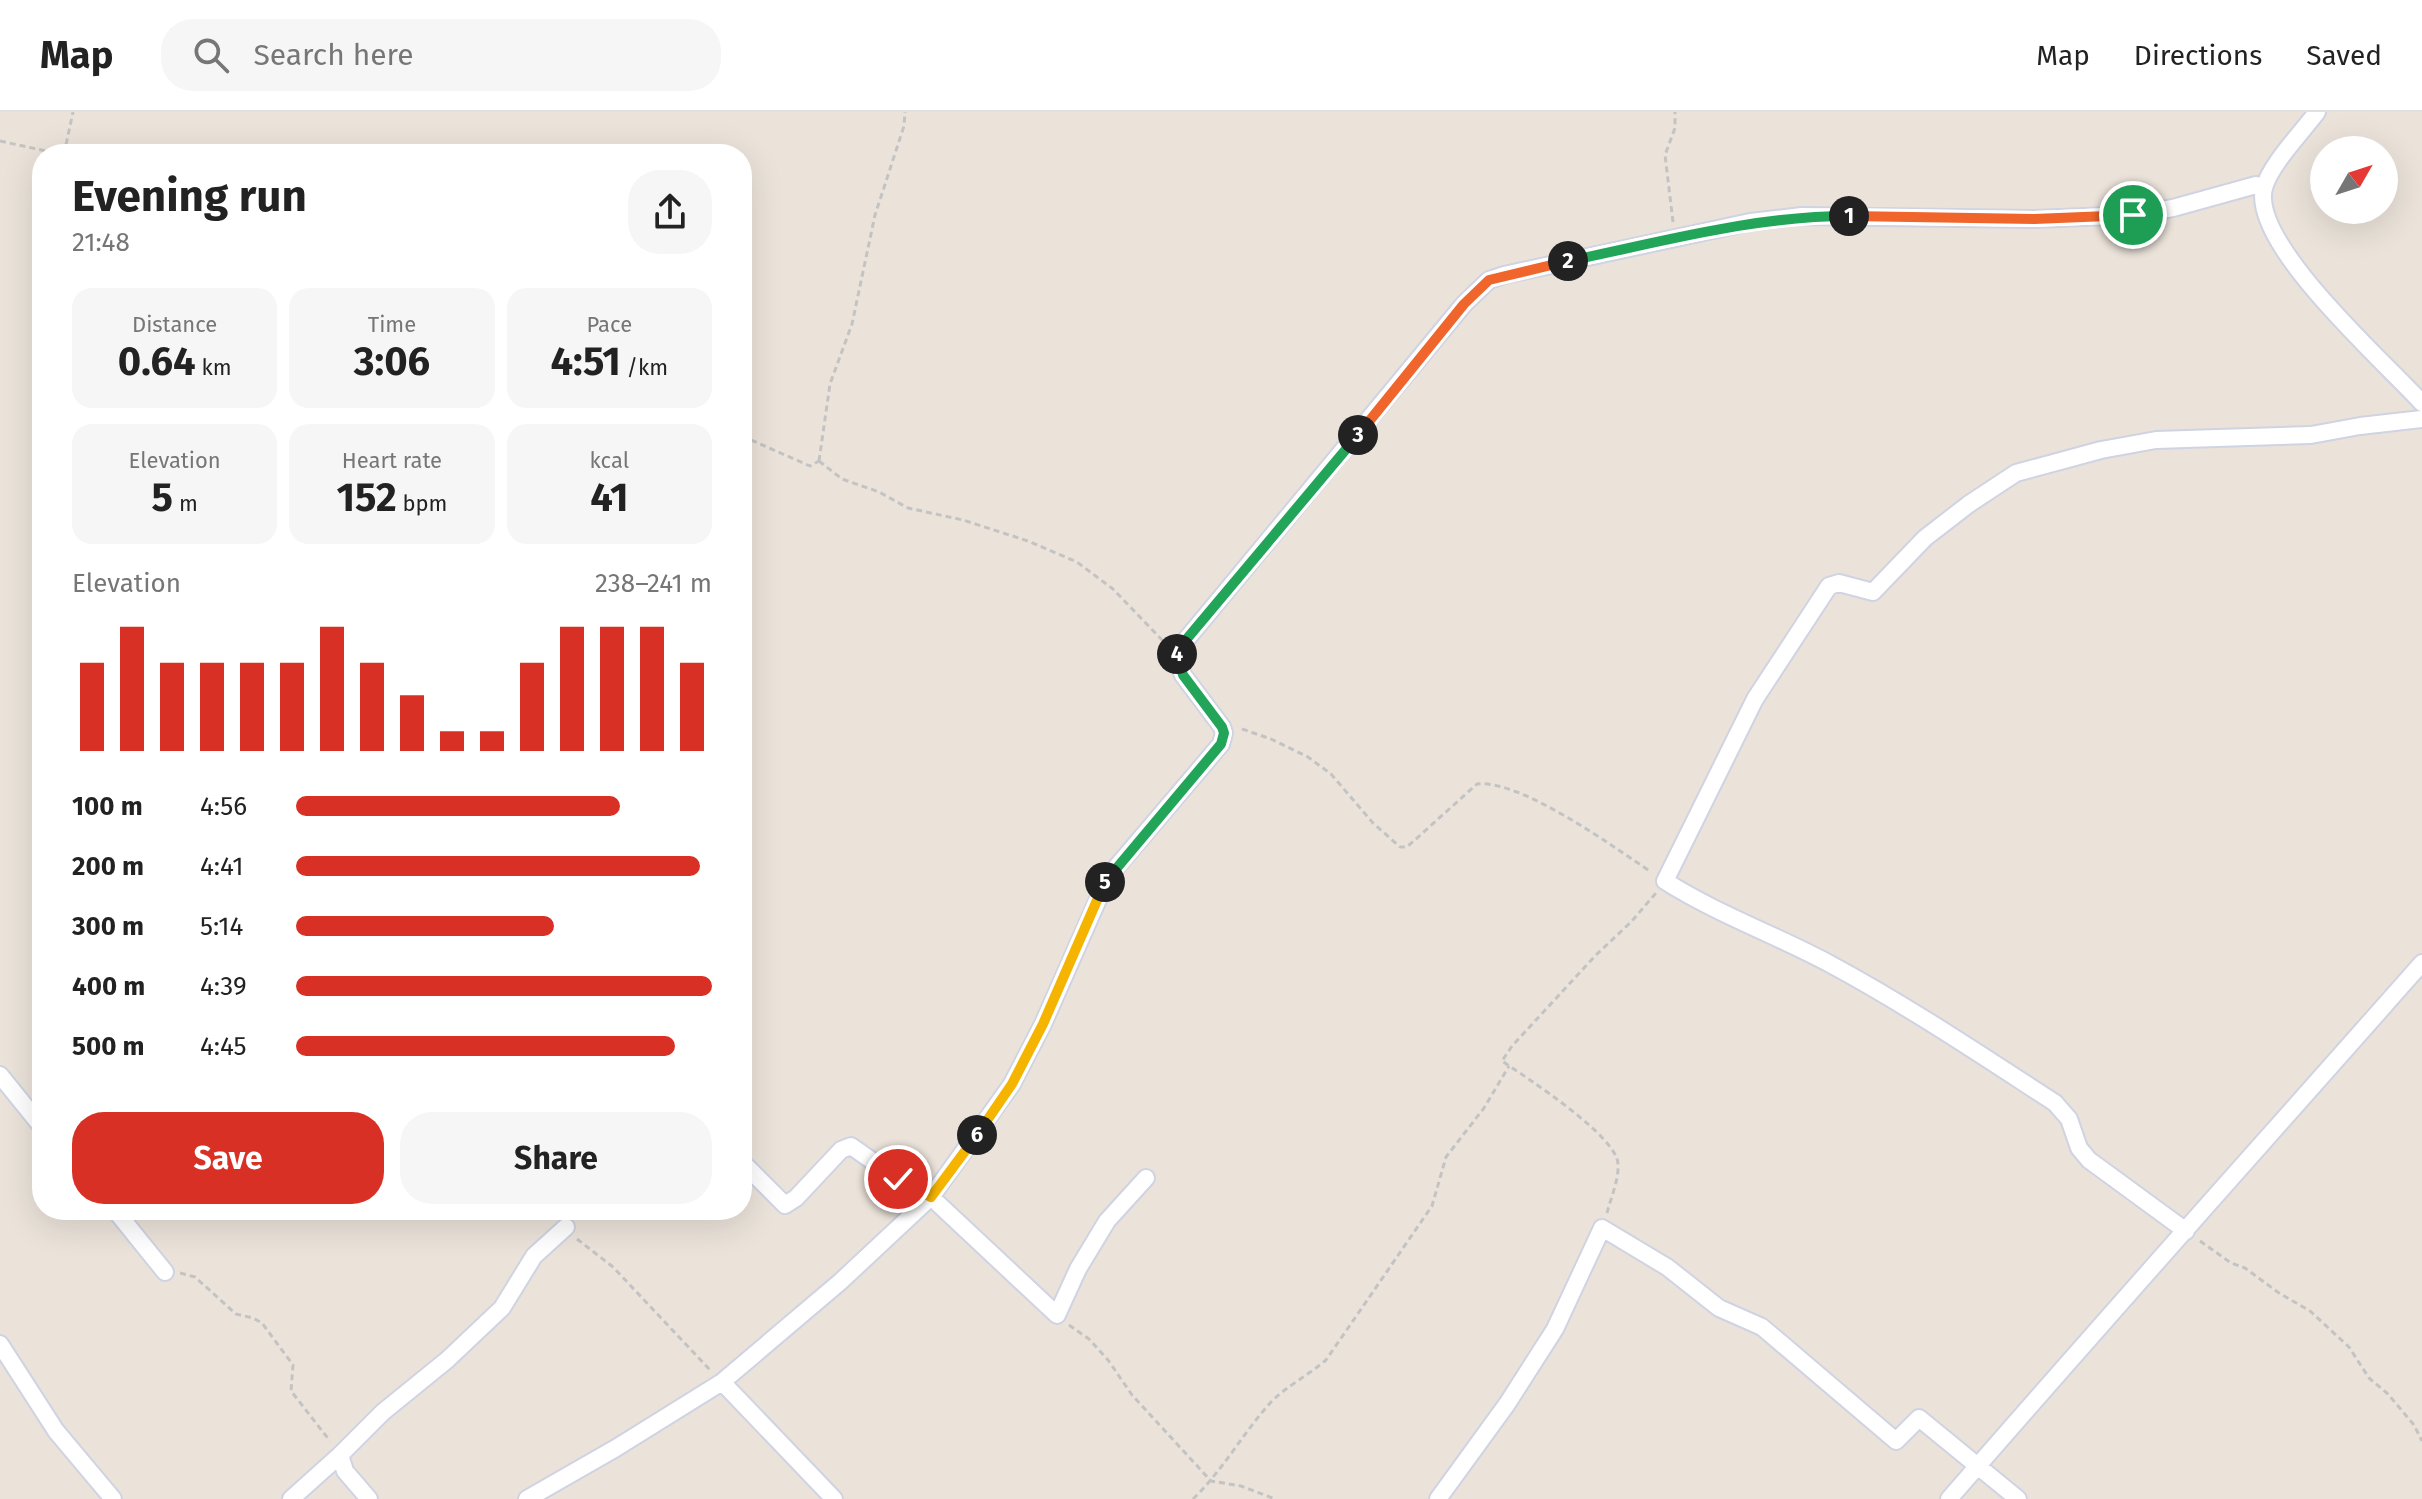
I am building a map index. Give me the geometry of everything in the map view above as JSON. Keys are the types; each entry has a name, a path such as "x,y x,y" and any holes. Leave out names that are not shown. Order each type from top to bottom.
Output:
{"street":[{"path":"2317,112 2264,189 2265,215 2279,243 2325,303 2422,403"},
{"path":"527,1499 722,1382 840,1282 931,1197 1012,1084 1043,1024 1108,877 1221,744 1222,727 1183,675 1176,655 1464,304 1489,280 1750,222 1802,216 2034,219 2133,215 2173,208 2256,185 2264,189"},
{"path":"2186,1231 2089,1160 2079,1148 2069,1119 2055,1103 1893,998 1786,941 1692,898 1665,881 1755,699 1829,586 1839,583 1873,592 1925,538 2016,473 2101,450 2156,440 2311,435 2422,419"},
{"path":"1949,1499 2118,1303 2186,1231 2422,963"},
{"path":"0,1075 32,1115"},
{"path":"752,1172 785,1205 796,1198 841,1150 851,1146 898,1179 931,1197 1057,1315 1078,1269 1107,1221 1146,1178"},
{"path":"123,1220 165,1272"},
{"path":"291,1499 383,1412 447,1360 502,1308 534,1256 566,1227"},
{"path":"1438,1499 1507,1404 1555,1329 1602,1228 1667,1267 1719,1308 1762,1327 1896,1441 1919,1418 2018,1499"},
{"path":"0,1344 56,1431 113,1499"},
{"path":"722,1382 827,1496"},
{"path":"340,1455 345,1471 369,1499"}],"path":[{"path":"65,144 73,112"},
{"path":"819,461 830,384 852,324 875,215 904,126 905,112"},
{"path":"1675,112 1675,128 1665,155 1675,238"},
{"path":"0,141 32,148"},
{"path":"752,440 810,466 819,461"},
{"path":"819,461 842,479 879,492 908,508 963,520 1028,541 1077,562 1113,589 1176,655"},
{"path":"1224,733 1239,727 1308,757 1331,774 1373,823 1400,847 1407,847 1477,784 1490,783 1517,792 1590,831 1665,881 1631,922 1596,955 1512,1046 1502,1061 1599,1132 1612,1147 1618,1162 1615,1188 1602,1228"},
{"path":"1193,1499 1211,1481 1274,1398 1306,1378 1326,1360 1432,1206 1446,1157 1484,1108 1509,1066"},
{"path":"566,1227 583,1245 613,1267 722,1382"},
{"path":"2186,1231 2231,1263 2245,1268 2310,1311 2349,1347 2369,1378 2388,1394 2414,1425 2422,1441"},
{"path":"165,1272 187,1273 195,1277 236,1314 262,1323 293,1365 291,1391 340,1455"},
{"path":"1057,1315 1089,1339 1132,1395 1211,1481 1241,1486 1275,1499"}],"route":[{"path":"898,1179 931,1197 954,1168 1012,1084 1043,1024 1108,877 1221,744 1222,727 1183,675 1176,655 1185,641 1464,304 1489,280 1750,222 1802,216 2034,219 2133,215"}]}
